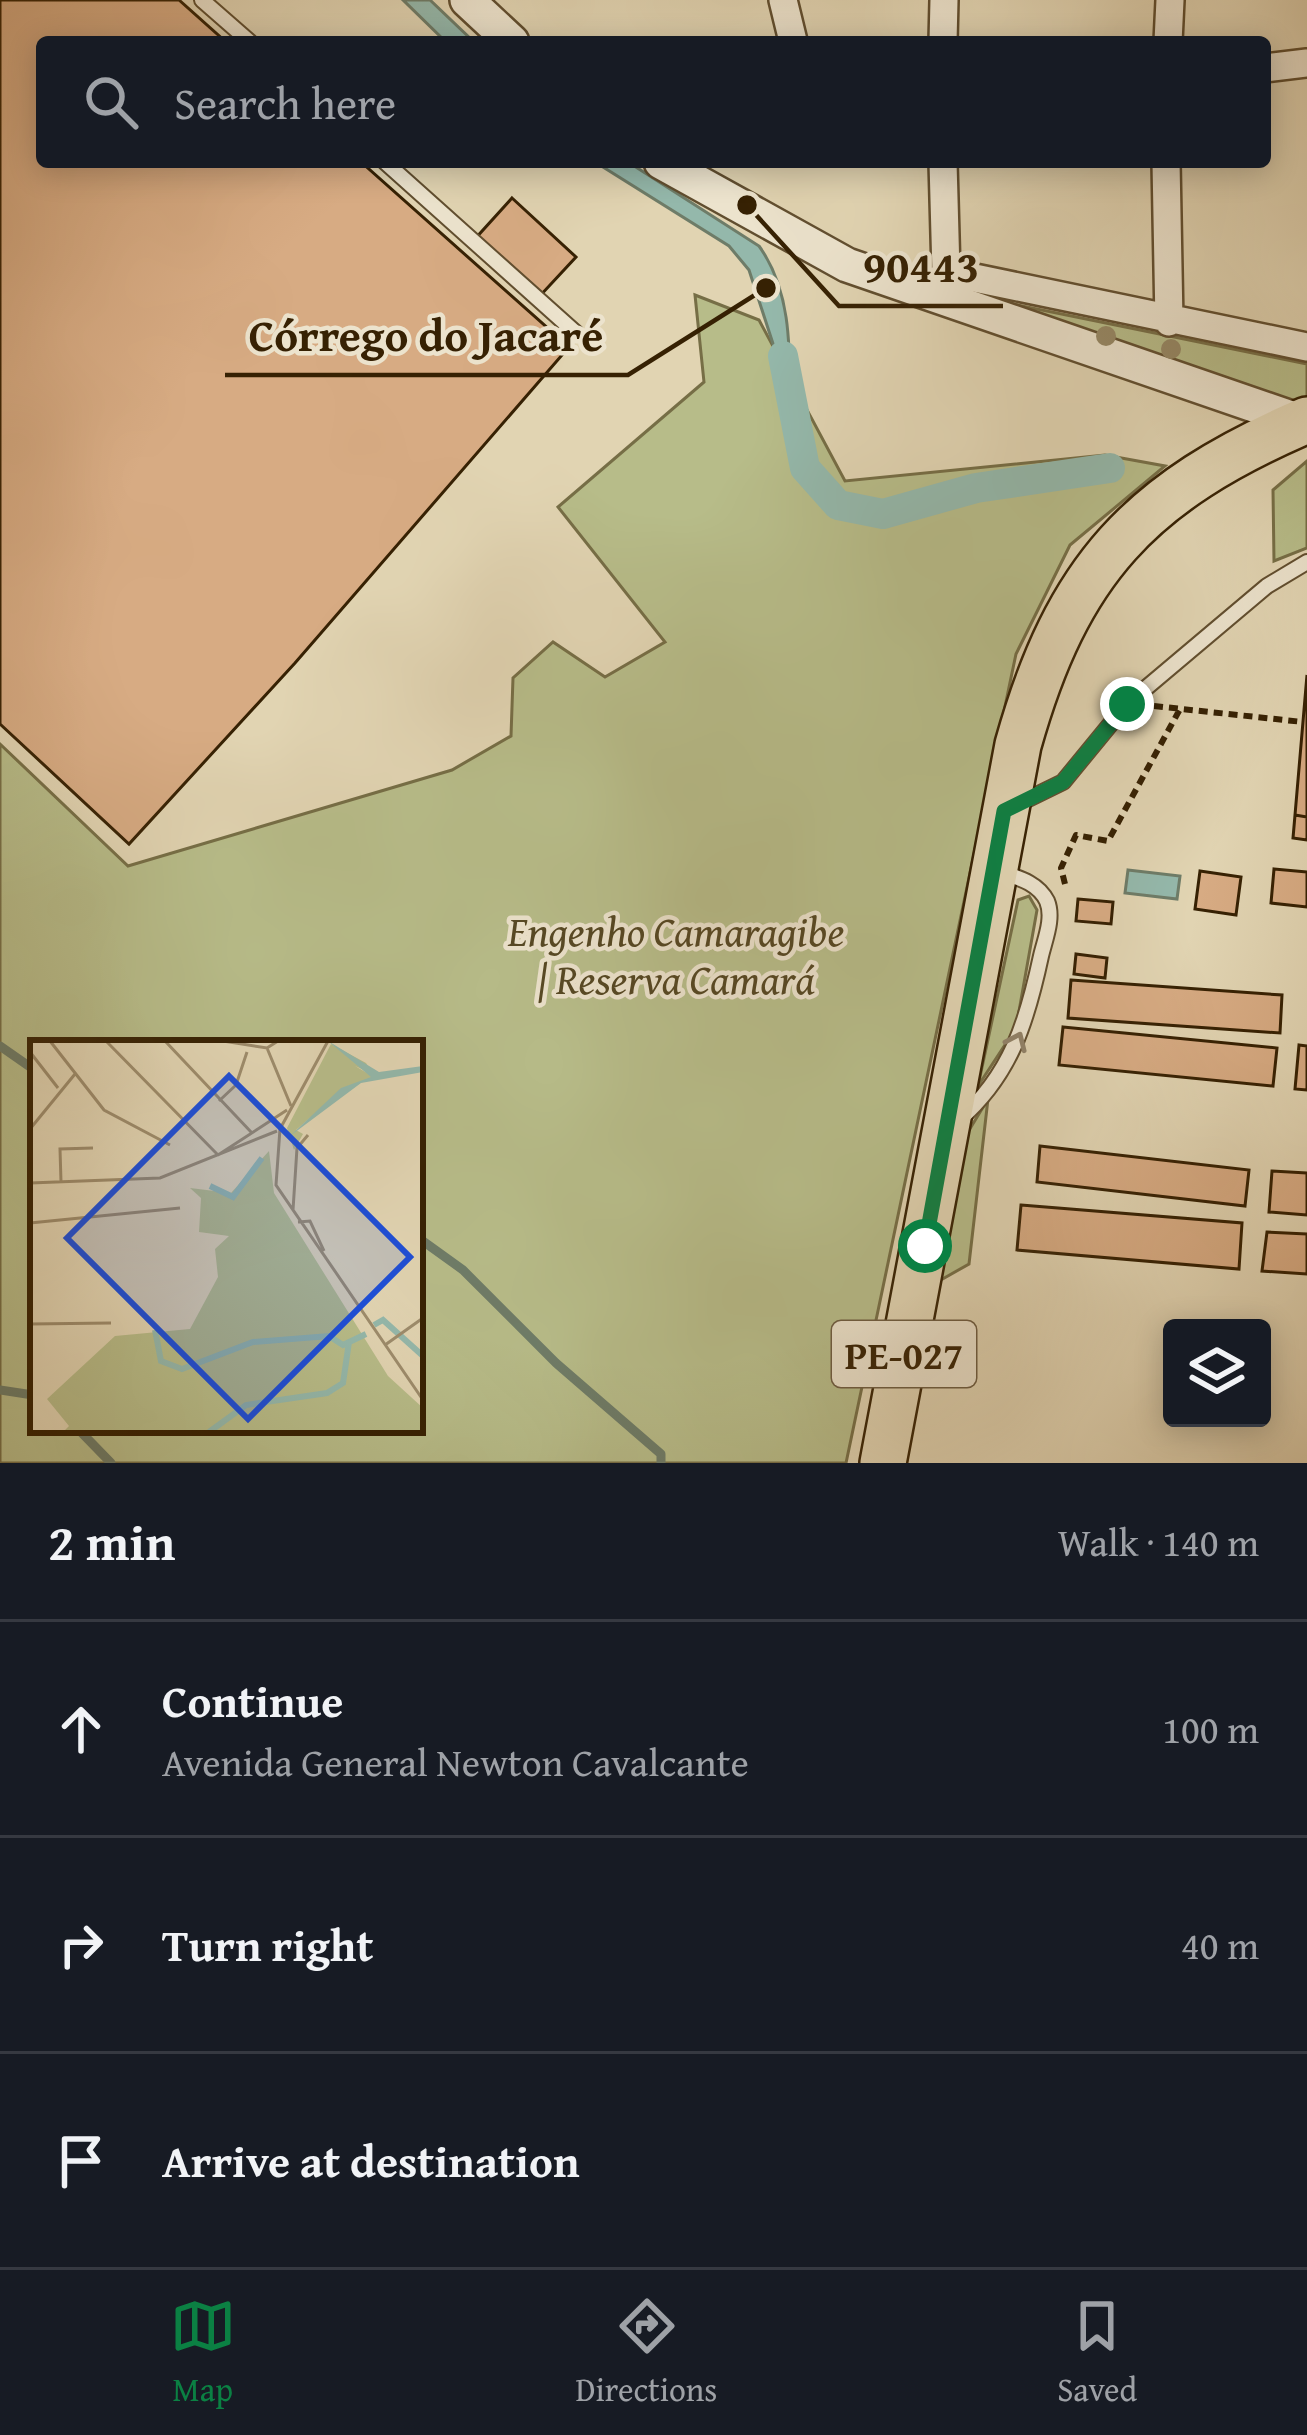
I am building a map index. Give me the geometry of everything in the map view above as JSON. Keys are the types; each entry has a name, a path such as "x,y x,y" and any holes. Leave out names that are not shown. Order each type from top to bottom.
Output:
{"main road":[{"name":"PE-027","path":"883,1463 1004,811 1038,675 1055,631 1101,563 1177,490 1305,421"}],"street":[{"path":"467,0 506,36"},
{"path":"783,0 792,36"},
{"path":"943,36 944,0"},
{"path":"1168,36 1170,0"},
{"path":"1271,67 1307,62"},
{"path":"672,168 789,236 933,282 1305,421"},
{"path":"933,282 942,168"},
{"path":"1166,168 1169,322"},
{"path":"933,282 1307,347"}],"lane":[{"path":"202,0 243,36"},
{"path":"392,168 576,333"},
{"path":"1004,811 1063,782 1127,704 1267,586 1307,562"},
{"path":"946,1132 977,1104 1023,1035 1048,926 1043,894 1030,882 994,869"}],"path":[{"path":"1127,704 1303,722"},
{"path":"1072,902 1061,868 1076,835 1108,841 1180,709"}],"green space":[{"path":"934,288 1307,364 1307,406"},
{"name":"Engenho Camaragibe | Reserva Camará","path":"695,295 759,320 845,481 1105,455 1165,466 1070,545 1016,654 846,1463 0,1463 0,744 128,866 452,770 511,736 513,678 553,642 605,677 665,642 558,507 704,382"},
{"path":"1307,461 1307,548 1274,561 1273,490"},
{"path":"1029,896 1037,910 1016,1028 978,1086 1018,900"},
{"path":"988,1099 969,1264 939,1281 954,1155"}],"water":[{"path":"403,0 430,0 468,36 440,36"},
{"path":"605,168 637,168 759,246 782,299 790,396 749,270 729,246"},
{"path":"1128,870 1180,876 1177,899 1125,893"}],"building":[{"path":"0,0 179,0 219,36 36,36 36,168 368,168 569,347 295,663 129,844 0,724"},
{"path":"512,198 576,257 538,298 474,240"},
{"path":"1307,675 1307,817 1295,815"},
{"path":"1295,815 1307,817 1307,840 1293,838"},
{"path":"1274,869 1307,872 1307,907 1271,903"},
{"path":"1200,871 1241,877 1236,915 1195,909"},
{"path":"1078,899 1113,902 1111,924 1076,921"},
{"path":"1076,954 1107,958 1105,978 1074,974"},
{"path":"1071,980 1282,995 1280,1033 1068,1018"},
{"path":"1063,1027 1277,1048 1273,1086 1059,1065"},
{"path":"1299,1045 1307,1046 1307,1090 1295,1089"},
{"path":"1040,1146 1249,1170 1245,1206 1037,1182"},
{"path":"1272,1171 1307,1173 1307,1215 1269,1212"},
{"path":"1021,1205 1242,1223 1239,1269 1017,1250"},
{"path":"1267,1232 1307,1234 1307,1274 1262,1271"}],"waterway":[{"path":"783,356 805,468 838,505 883,514 976,488 1110,468"},
{"path":"0,1046 30,1067"},
{"path":"423,1241 463,1270 556,1363 661,1454 661,1463"},
{"path":"0,1390 30,1395"},
{"path":"82,1433 111,1463"}],"place":[{"name":"90443","path":"747,205"},
{"name":"Córrego do Jacaré","path":"766,288"}],"route":[{"path":"925,1246 1004,811 1063,782 1127,704"}]}
